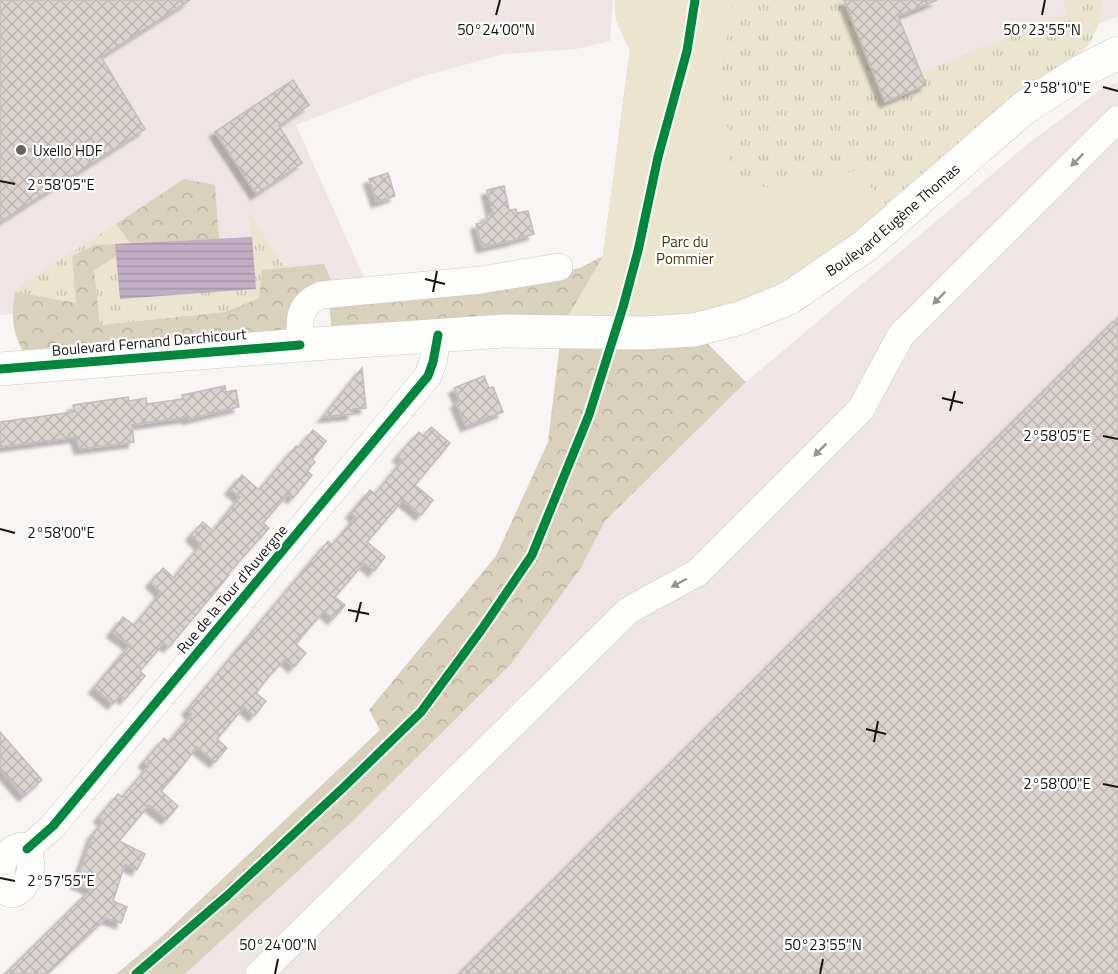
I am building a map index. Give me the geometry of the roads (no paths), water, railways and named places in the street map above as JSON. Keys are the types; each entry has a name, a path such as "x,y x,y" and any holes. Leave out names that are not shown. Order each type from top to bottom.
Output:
{"main road":[{"name":"Boulevard Eugène Thomas","path":"438,335 504,331 643,333 694,330 740,318 789,298 865,246 1024,108 1082,71 1118,53"},
{"name":"Boulevard Fernand Darchicourt","path":"0,369 438,335"}],"street":[{"path":"259,974 629,610 697,573 861,409 901,335 1118,119"},
{"path":"300,345 300,318 303,309 311,300 321,295 481,280 559,267"},
{"name":"Rue de la Tour d'Auvergne","path":"11,850 53,826 428,376 435,356 438,335"},
{"path":"2,891 1,870 11,850"}],"place":[{"name":"Uxello HDF","path":"21,150"}],"park label":[{"name":"Parc du Pommier","path":"685,250"}]}
